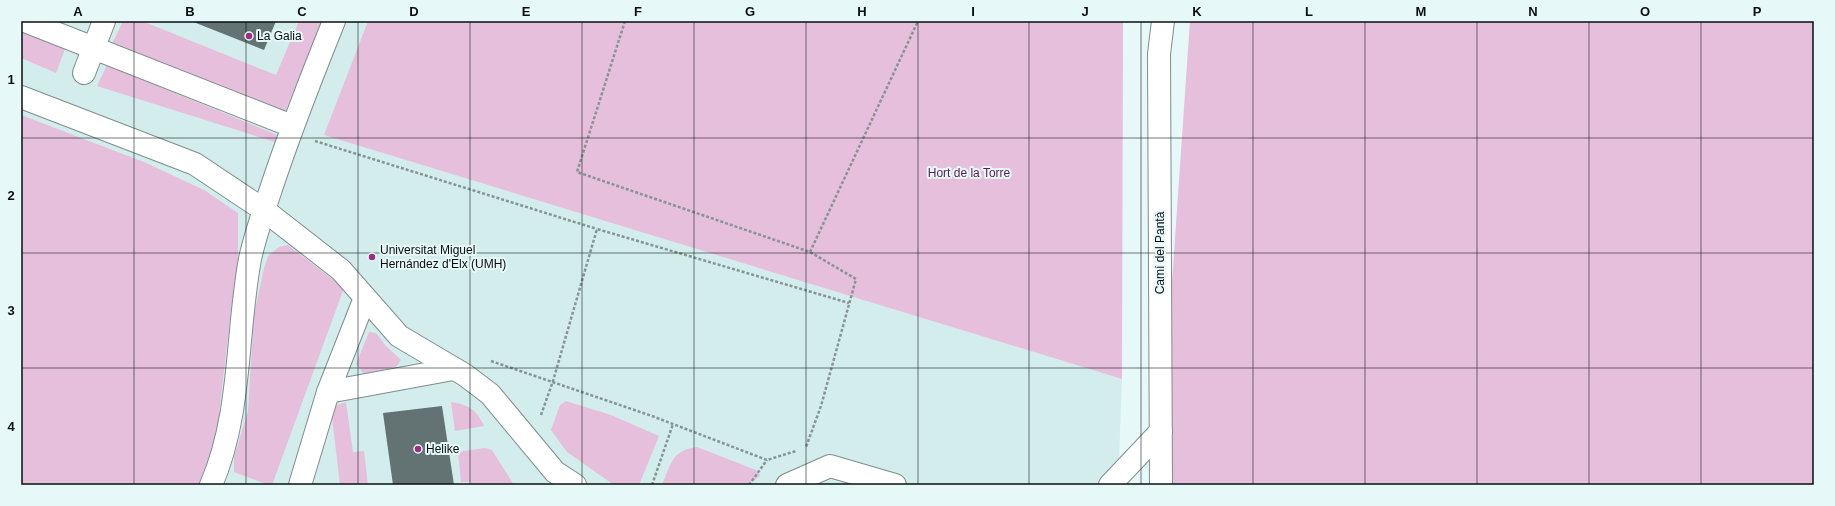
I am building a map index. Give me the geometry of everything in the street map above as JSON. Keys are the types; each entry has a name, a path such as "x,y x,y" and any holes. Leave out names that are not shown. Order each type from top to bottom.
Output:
{"street":[{"path":"26,21 292,126"},
{"path":"84,73 104,21"},
{"path":"219,483 233,411 242,317 250,258 264,210 292,126 334,21"},
{"name":"Camí del Pantà","path":"1161,485 1160,54 1163,21"},
{"path":"21,97 195,164 264,210 341,270 399,336 490,394 555,472 575,485"},
{"path":"300,485 328,392 365,298"},
{"path":"328,392 453,369"},
{"path":"1110,485 1161,431"},
{"path":"787,485 830,466 895,485"}],"path":[{"path":"625,21 577,172 810,252 856,279 821,406 806,447 767,460 749,485"},
{"path":"810,252 918,21"},
{"path":"292,126 312,140 597,228 849,303"},
{"path":"539,420 553,381 597,228"},
{"path":"487,359 673,424 767,460"},
{"path":"652,485 673,424"}],"shaded area":[{"name":"Universitat Miguel Hernández d'Elx (UMH)","path":"21,21 368,21 325,135 1122,379 1118,485 21,485"}],"green space":[{"path":"123,21 142,21 276,75 299,21 323,21 283,116 110,48"},
{"name":"Hort de la Torre","path":"368,21 1123,21 1122,379 324,135"},
{"path":"1190,21 1814,21 1814,485 1158,485"},
{"path":"21,31 65,49 56,73 21,58"},
{"path":"107,65 277,135 275,142 97,86"},
{"path":"21,115 144,162 204,190 238,213 238,265 231,310 217,432 199,485 21,485"},
{"path":"288,245 344,288 272,485 269,485 234,472 234,457 248,411 254,315 264,268 268,256 279,247"},
{"path":"369,332 376,333 386,346 401,360 396,367 364,374 356,364"},
{"path":"566,401 611,415 659,436 639,485 614,485 567,452 551,430 560,405"},
{"path":"346,402 353,452 364,451 368,485 340,485 332,417 334,406"},
{"path":"451,402 467,406 475,412 484,426 455,431"},
{"path":"697,447 756,470 760,476 746,485 662,485 670,465 677,455 682,451"},
{"path":"485,448 492,450 514,485 471,485 471,482 461,482 458,452"}],"building":[{"name":"La Galia","path":"191,21 276,21 264,50"},
{"name":"Helike","path":"442,406 454,485 393,485 383,413"}],"place":[{"name":"La Galia","path":"249,36"},
{"name":"Universitat Miguel Hernández d'Elx (UMH)","path":"372,257"},
{"name":"Helike","path":"418,449"}]}
